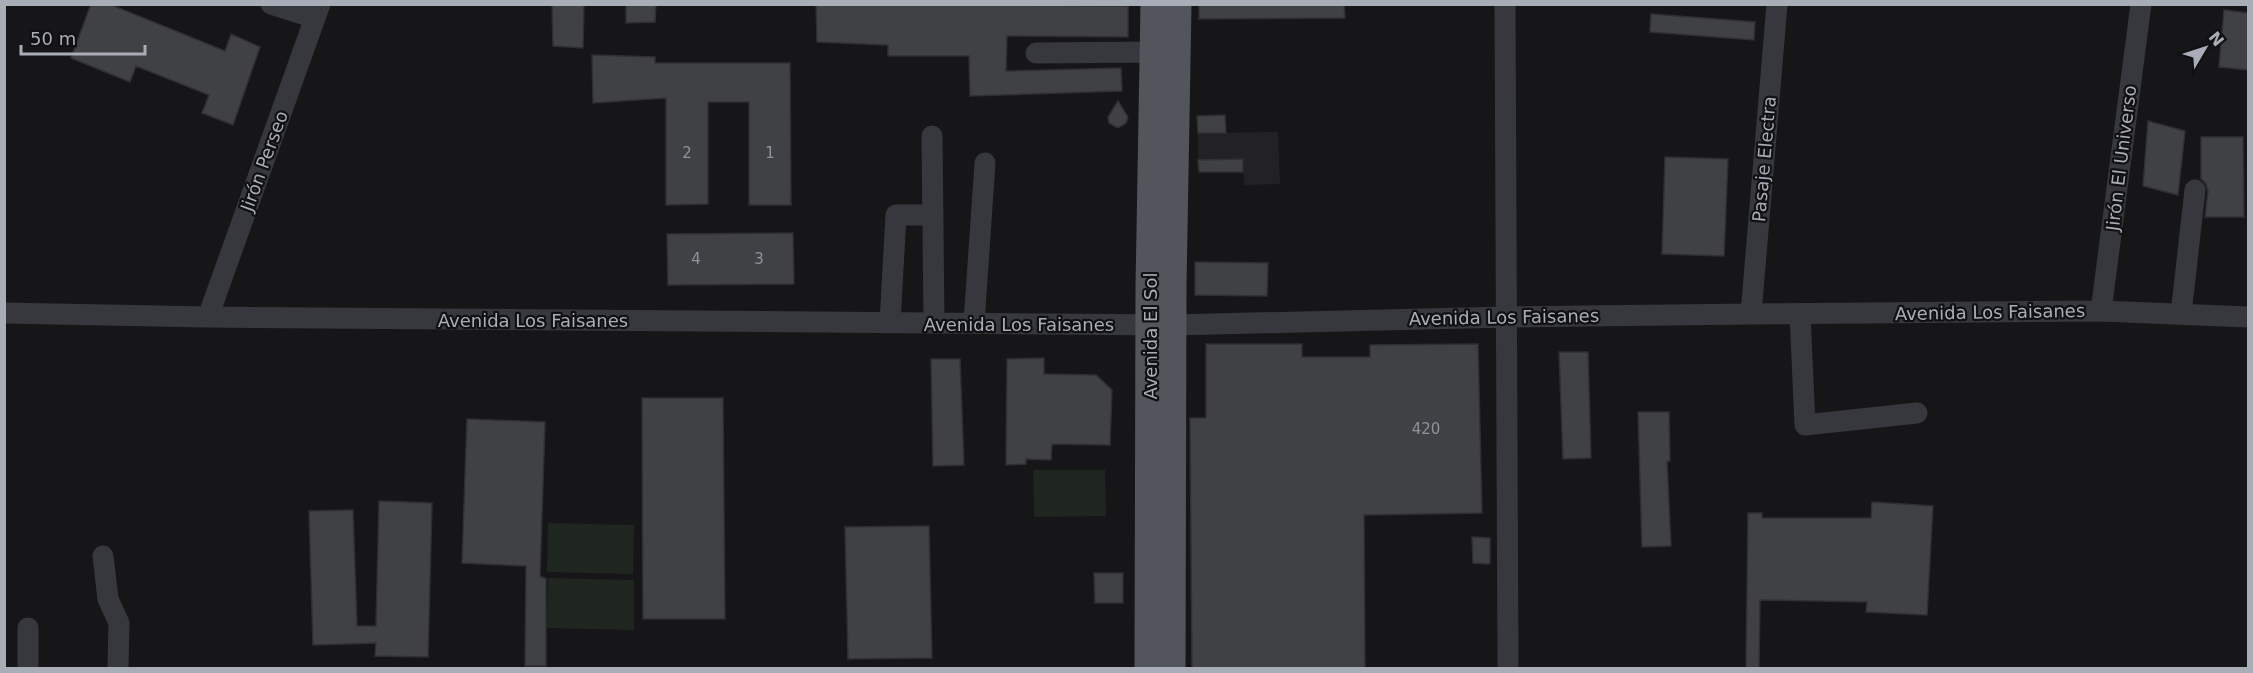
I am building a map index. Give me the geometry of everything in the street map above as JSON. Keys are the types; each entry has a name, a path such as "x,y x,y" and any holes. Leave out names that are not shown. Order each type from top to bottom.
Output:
{"main road":[{"name":"Avenida El Sol","path":"1154,4 1153,52 1172,669"},
{"name":"Avenida El Sol","path":"1148,669 1161,325 1178,4"}],"street":[{"path":"271,4 318,11"},
{"path":"1505,4 1508,669"},
{"name":"Pasaje Electra","path":"1751,314 1777,4"},
{"name":"Jirón El Universo","path":"2101,311 2141,4"},
{"name":"Jirón Perseo","path":"208,317 318,11"},
{"path":"1036,53 1153,52"},
{"path":"932,136 934,323"},
{"path":"974,323 985,163"},
{"path":"2181,314 2195,190"},
{"path":"890,323 896,215 933,215"},
{"name":"Avenida Los Faisanes","path":"4,313 208,317 1161,325 1506,317 2101,311 2248,316"},
{"path":"1800,314 1805,425 1917,413"},
{"path":"103,556 108,599 119,623 118,669"},
{"path":"28,628 28,669"}],"shaded area":[{"path":"1278,132 1280,184 1244,185 1243,159 1198,160 1198,133"},
{"path":"1033,470 1105,470 1106,516 1034,517"},
{"path":"548,523 634,525 633,574 547,572"},
{"path":"548,578 634,580 634,630 547,628"}],"building":[{"path":"91,4 109,4 225,51 231,34 260,47 233,125 202,113 209,95 136,66 130,82 71,58"},
{"path":"552,4 584,4 583,48 553,46"},
{"path":"626,4 656,4 655,22 626,23"},
{"path":"816,4 1128,6 1128,37 1007,36 1006,71 1121,68 1122,91 970,96 969,56 888,56 888,45 817,42"},
{"path":"1199,4 1344,4 1345,18 1199,19"},
{"path":"2224,10 2248,13 2248,70 2219,67"},
{"path":"1651,14 1755,22 1754,40 1650,32"},
{"path":"592,55 655,57 655,63 790,63 791,205 749,205 749,102 708,102 708,204 666,205 666,98 593,103"},
{"path":"1118,101 1128,117 1126,123 1118,128 1109,123 1108,117"},
{"path":"1225,115 1226,133 1198,133 1197,116"},
{"path":"2148,121 2185,131 2178,195 2143,186"},
{"path":"2201,137 2243,137 2244,217 2205,217 2208,191 2201,179"},
{"path":"1665,157 1728,159 1724,256 1662,254"},
{"path":"1243,159 1243,172 1199,172 1198,160"},
{"path":"793,233 794,284 668,285 667,234"},
{"path":"1195,262 1268,263 1267,296 1195,295"},
{"path":"1206,344 1302,344 1302,357 1370,357 1370,345 1478,344 1482,513 1364,515 1365,669 1192,669 1190,418 1206,418"},
{"path":"1559,352 1588,352 1591,458 1563,459"},
{"path":"1044,358 1044,374 1096,375 1112,390 1110,445 1052,444 1051,460 1026,459 1026,464 1006,465 1007,359"},
{"path":"931,359 960,359 964,465 933,466"},
{"path":"642,398 723,398 725,619 643,619"},
{"path":"1638,412 1669,412 1670,461 1667,461 1671,546 1642,547"},
{"path":"467,419 545,422 540,576 546,579 546,666 525,666 526,566 462,563"},
{"path":"379,501 432,503 428,657 375,656 376,643 313,645 309,511 353,510 357,626 376,626"},
{"path":"1872,502 1933,506 1927,615 1866,612 1867,602 1760,600 1759,668 1746,668 1748,513 1762,513 1762,518 1871,518"},
{"path":"929,526 932,658 848,659 845,527"},
{"path":"1472,537 1490,538 1490,564 1473,563"},
{"path":"1094,573 1123,573 1123,603 1095,603"}]}
